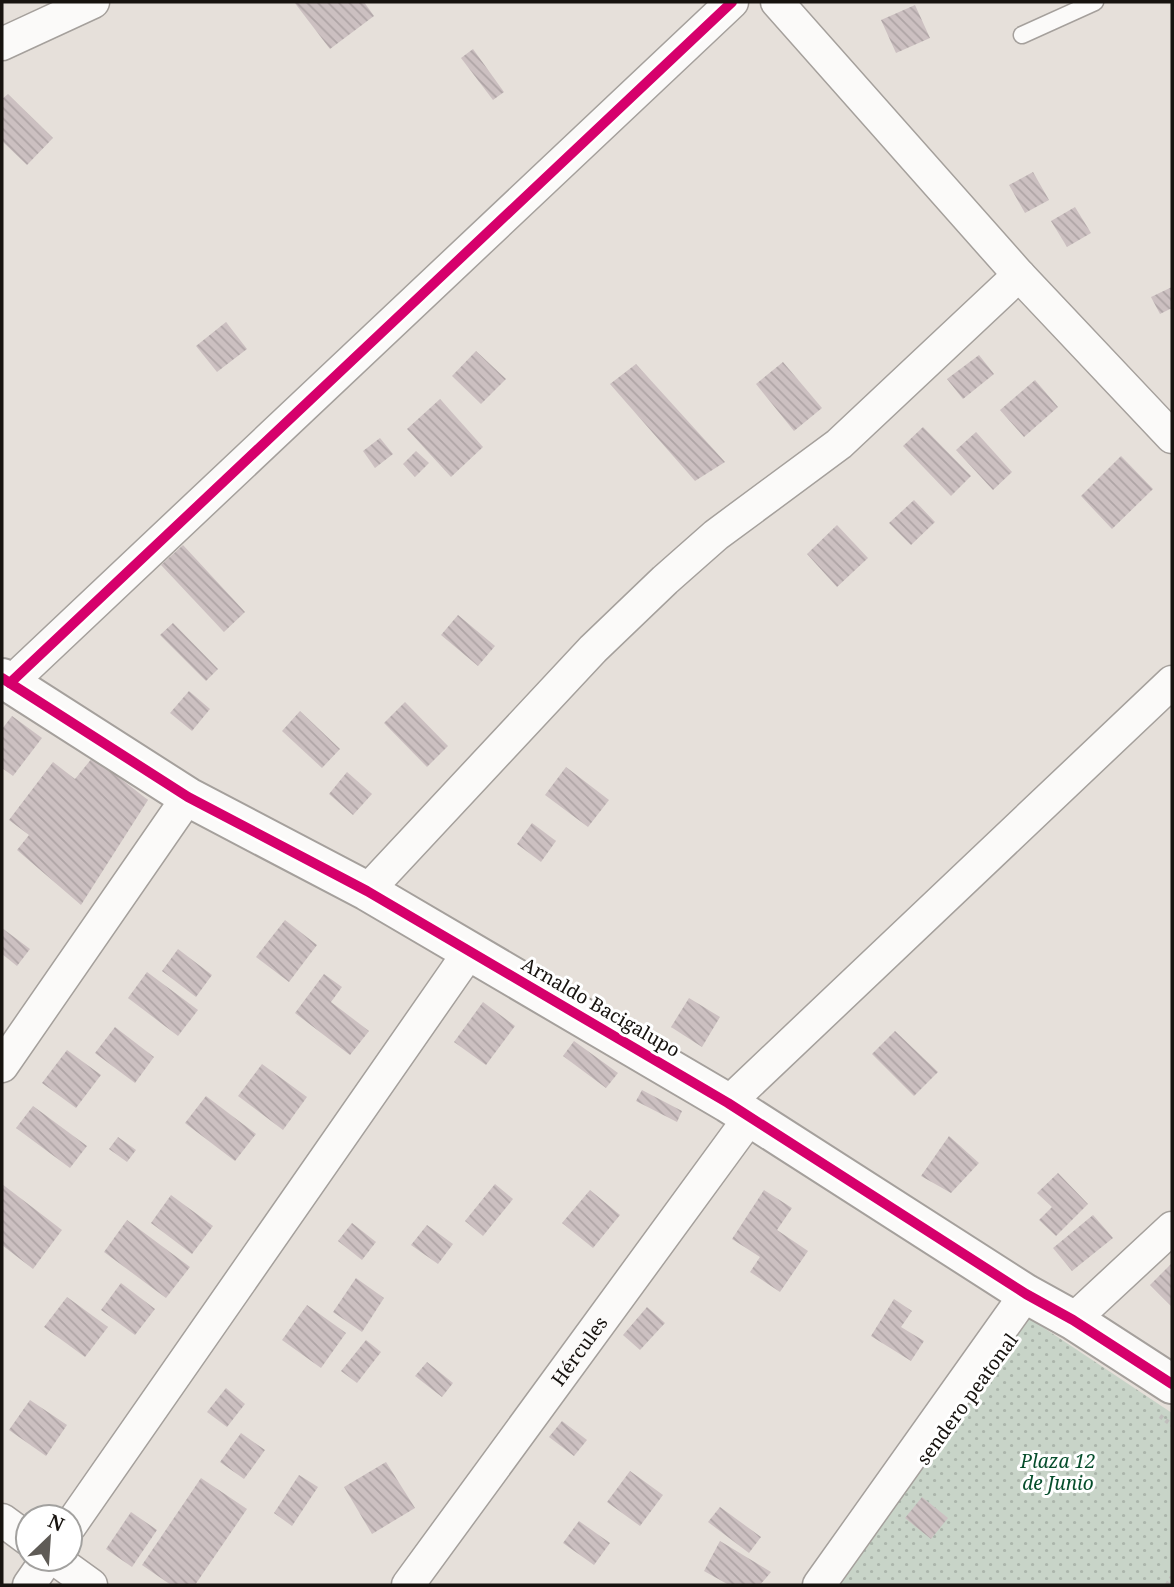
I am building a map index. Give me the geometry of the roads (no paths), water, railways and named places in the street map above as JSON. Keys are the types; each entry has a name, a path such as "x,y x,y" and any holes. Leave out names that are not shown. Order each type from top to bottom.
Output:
{"street":[{"path":"2,44 93,2"},
{"path":"6,681 732,2"},
{"path":"777,2 1019,275 1172,437"},
{"path":"367,891 593,649 665,580 716,535 839,444 1019,275"},
{"name":"Arnaldo Bacigalupo","path":"6,681 188,797 367,891 740,1109 1026,1294 1073,1320 1161,1397"},
{"name":"Hércules","path":"408,1585 740,1109 1172,682"},
{"path":"2,1066 188,797"},
{"path":"84,1506 470,951"},
{"path":"1073,1320 1172,1228"},
{"path":"819,1585 1026,1294"},
{"path":"74,1573 90,1585"}],"lane":[{"path":"1022,35 1096,2"}],"park label":[{"name":"Plaza 12 de Junio","path":"1058,1472"}]}
